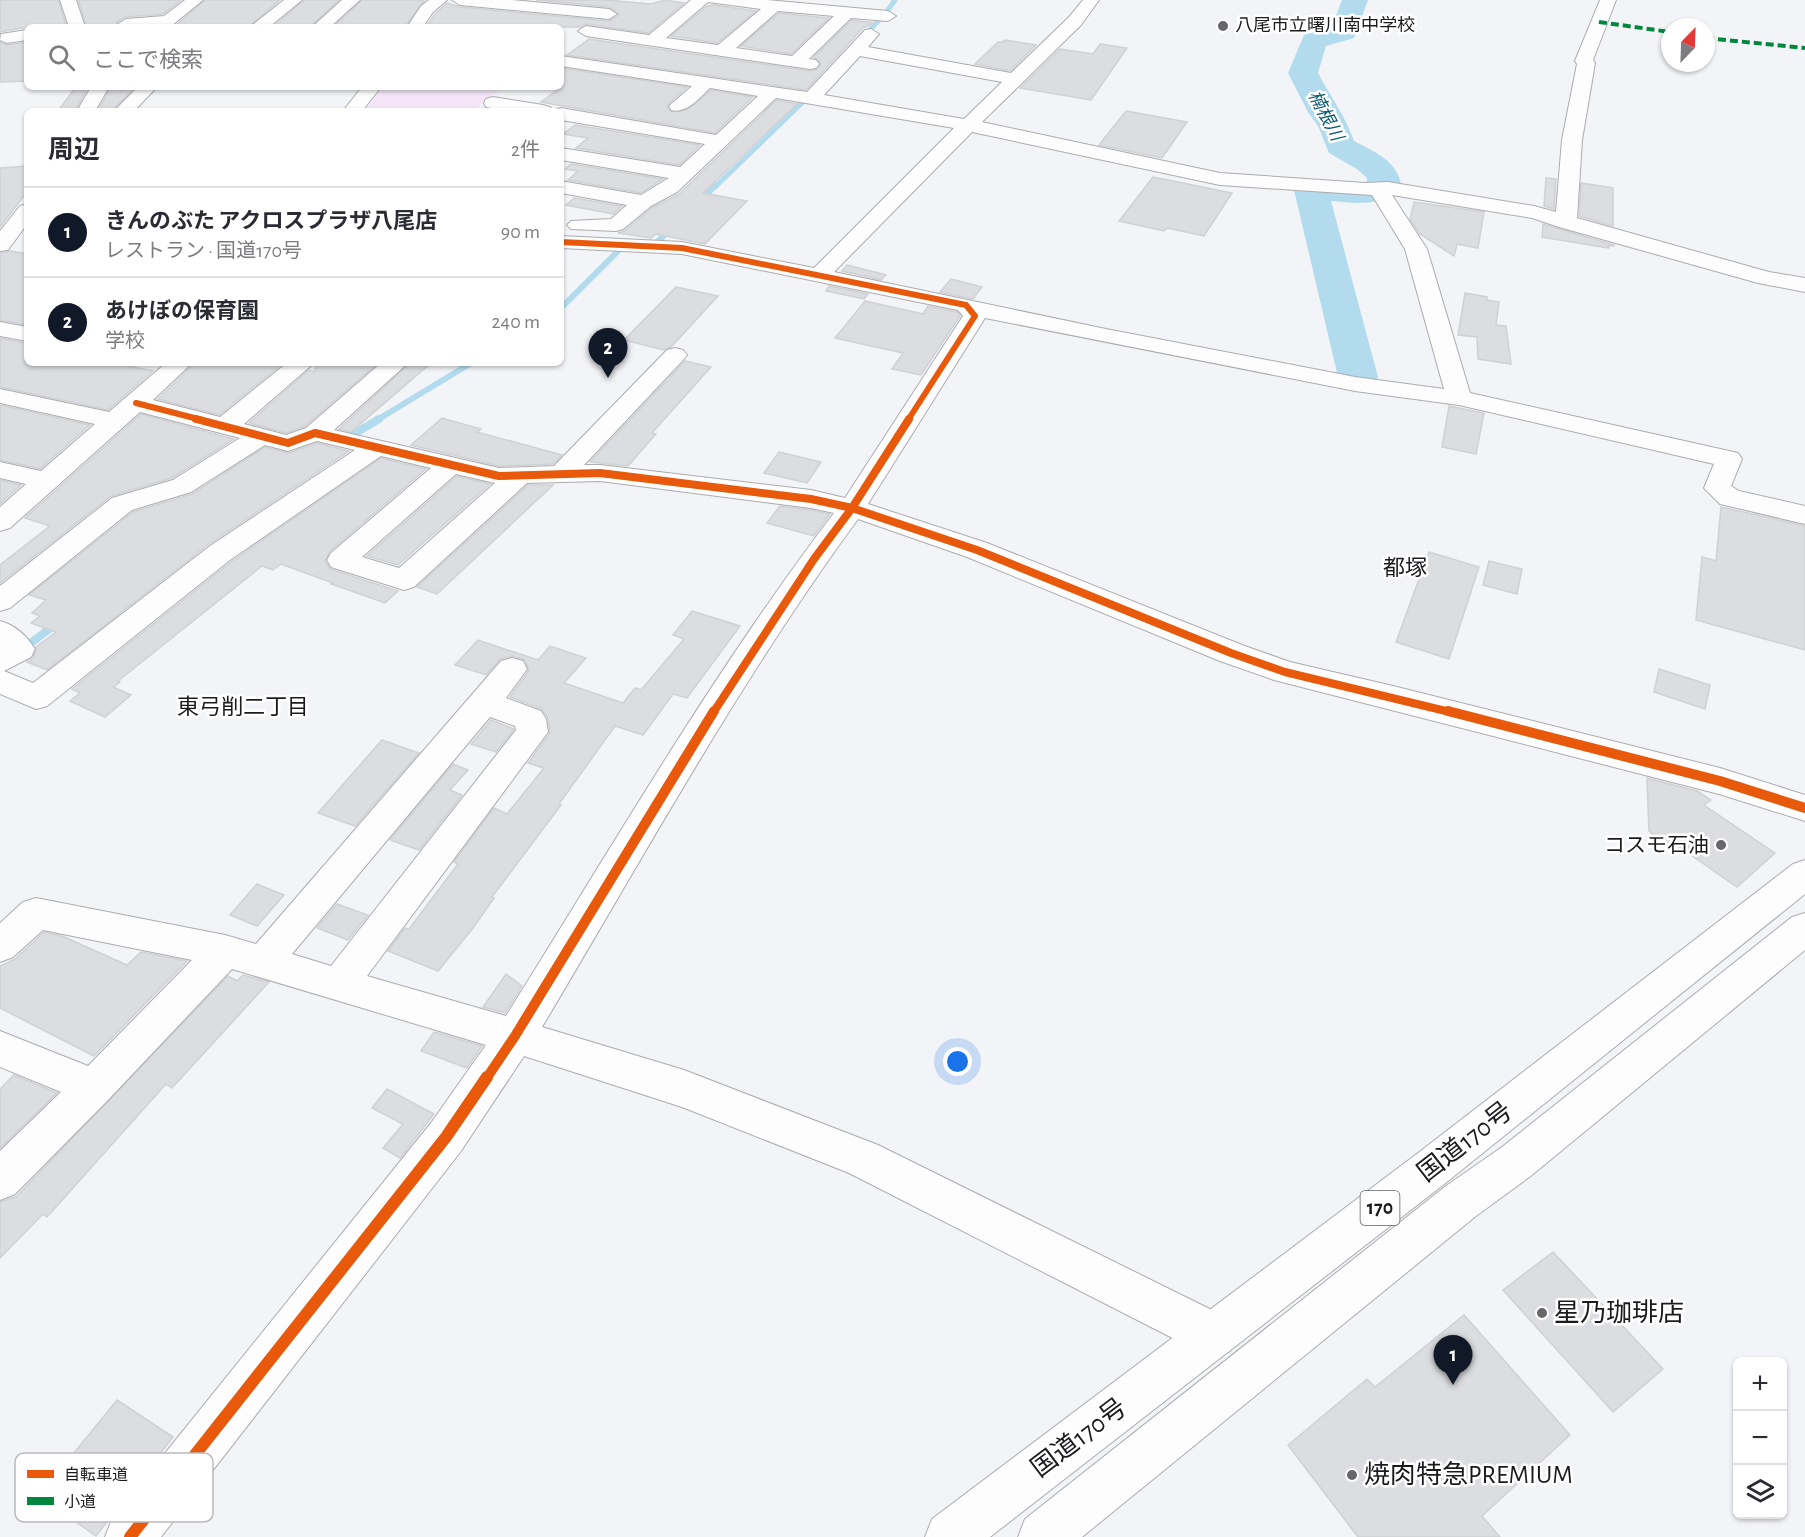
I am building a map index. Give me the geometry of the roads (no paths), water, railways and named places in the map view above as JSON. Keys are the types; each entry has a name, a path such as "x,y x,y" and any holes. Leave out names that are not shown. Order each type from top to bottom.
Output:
{"main road":[{"path":"68,0 75,24"},
{"path":"126,24 165,24 195,0"},
{"path":"262,24 294,0"},
{"path":"324,24 352,0"},
{"path":"417,24 427,9 439,0"},
{"path":"460,0 531,7 614,10 564,48"},
{"path":"652,41 701,0"},
{"path":"714,0 847,12 892,9 811,98"},
{"path":"818,276 1075,21 1091,0"},
{"path":"1566,223 1572,140 1586,63 1584,61 1608,0"},
{"path":"722,51 774,6"},
{"path":"512,20 531,7"},
{"path":"586,31 803,63 847,12"},
{"path":"7,38 24,35"},
{"path":"856,50 1016,79"},
{"path":"564,61 811,98 968,125 1220,179 1388,188 1534,212 1566,223 1766,278 1805,285"},
{"path":"632,89 651,74"},
{"path":"678,106 707,82"},
{"path":"88,108 98,90"},
{"path":"126,108 145,90"},
{"path":"354,108 370,90"},
{"path":"488,107 509,90"},
{"path":"564,223 616,225 644,202 670,188 772,92"},
{"path":"564,115 720,141"},
{"path":"564,154 684,174"},
{"path":"564,188 644,202"},
{"path":"1378,188 1416,249 1459,398"},
{"path":"0,244 24,214"},
{"path":"196,1453 446,1137 515,1036 728,688 814,559 852,508 975,316 966,305 682,248 564,242"},
{"path":"970,310 992,311 1095,336 1125,339 1355,384 1459,398 1729,459 1717,488 1730,498 1805,515"},
{"path":"0,329 24,333"},
{"path":"561,474 675,354"},
{"path":"0,522 136,403 173,366"},
{"path":"225,426 298,366"},
{"path":"136,403 288,443 315,433 393,366"},
{"path":"0,396 116,421"},
{"path":"315,433 375,449 499,476 600,473 811,499 852,508 977,550 1231,653 1285,672 1393,697 1709,778 1805,808"},
{"path":"0,601 122,504 182,486 260,437"},
{"path":"0,681 36,698 220,553 375,449"},
{"path":"451,465 340,560 404,580 520,475"},
{"path":"0,470 47,481"},
{"path":"0,631 20,649 0,661"},
{"path":"263,962 512,669"},
{"path":"339,984 532,732 530,719 484,702"},
{"name":"国道170号","path":"950,1537 1433,1167 1805,874"},
{"path":"0,946 36,913 225,951 515,1036 684,1089 864,1159 1214,1335"},
{"name":"国道170号","path":"1043,1537 1461,1201 1517,1161 1805,928"},
{"path":"0,1180 94,1087 225,951"},
{"path":"0,1049 94,1087"},
{"path":"130,1537 142,1522"}],"waterway":[{"path":"885,14 895,0"},
{"name":"楠根川","path":"1355,0 1344,32 1314,41 1303,73 1323,112 1333,125 1340,146 1368,162 1383,175 1384,185 1366,194 1311,190 1358,377"},
{"path":"864,36 882,17"},
{"path":"715,187 803,102"},
{"path":"700,201 716,185"},
{"path":"655,244 673,227"},
{"path":"564,305 619,250"},
{"path":"377,420 466,366"},
{"path":"349,437 379,419"},
{"path":"23,649 57,623"}],"place":[{"name":"八尾市立曙川南中学校","path":"1223,26"},
{"name":"あけぼの保育園","path":"608,378"},
{"name":"コスモ石油","path":"1721,845"},
{"name":"星乃珈琲店","path":"1542,1313"},
{"name":"きんのぶた アクロスプラザ八尾店","path":"1453,1385"},
{"name":"焼肉特急PREMIUM","path":"1352,1475"}],"district":[{"name":"都塚","path":"1405,568"},
{"name":"東弓削二丁目","path":"243,707"}]}
